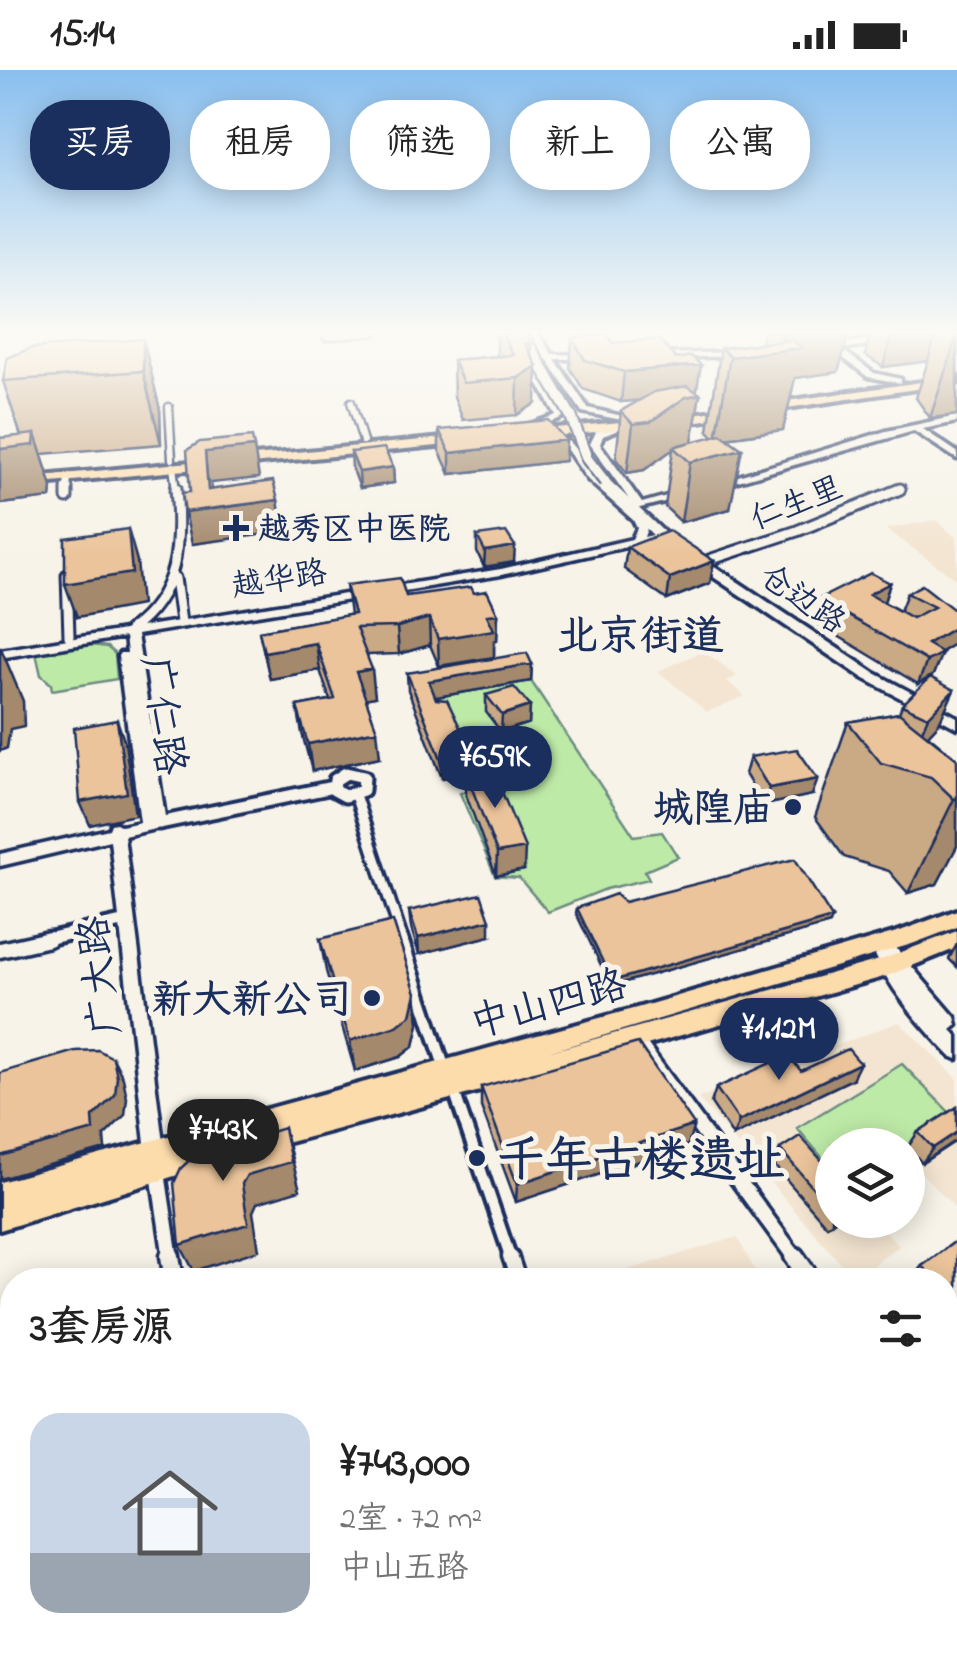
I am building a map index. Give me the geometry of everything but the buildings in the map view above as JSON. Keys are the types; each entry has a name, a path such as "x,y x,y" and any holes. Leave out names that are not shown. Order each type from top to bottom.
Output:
{"main road":[{"name":"仓边路","path":"566,406 584,453 607,481 669,538 868,675 957,723"},
{"path":"716,406 622,422 530,427 513,432 545,432 622,422 737,406"},
{"path":"0,476 173,463 480,435 363,442 173,463 0,484"},
{"name":"仓边路","path":"669,538 710,560 877,672 957,714"},
{"name":"中山四路","path":"449,1078 640,1017 889,958 957,918"},
{"name":"中山四路","path":"449,1078 635,1039 957,938"},
{"path":"889,958 957,1032"},
{"path":"889,958 957,1050"},
{"path":"0,1194 156,1160 449,1078"},
{"path":"0,1217 156,1160"}],"street":[{"path":"352,406 363,442"},
{"path":"530,427 558,419 557,406"},
{"path":"559,409 574,411 582,406"},
{"path":"582,406 622,422"},
{"path":"130,630 151,617 165,601 174,564 178,521 169,407"},
{"path":"708,487 915,427 957,419"},
{"path":"570,445 580,438 596,444 604,431 622,422"},
{"path":"915,427 957,456"},
{"name":"仓边路","path":"545,432 561,436 596,483 634,506"},
{"name":"仓边路","path":"596,444 634,506"},
{"path":"68,477 68,498"},
{"name":"仁生里","path":"710,560 900,489"},
{"path":"636,543 642,528 634,506 691,492"},
{"path":"636,543 669,538"},
{"name":"越华路","path":"0,651 511,570 669,538"},
{"path":"174,564 181,622"},
{"path":"66,566 69,636"},
{"name":"越华路","path":"0,651 69,636 130,630"},
{"name":"广仁路","path":"130,630 153,822"},
{"path":"0,858 153,822 333,787 342,775 360,775 366,787 356,795 340,795 333,787"},
{"path":"356,795 514,1268"},
{"name":"广大路","path":"117,830 156,1160"},
{"path":"0,950 126,921"},
{"path":"635,1039 802,1268"},
{"path":"156,1160 172,1268"}],"shaded area":[{"path":"936,520 957,539 957,580 886,529"},
{"path":"704,651 737,676 727,681 745,696 707,712 658,671"},
{"path":"899,1022 957,1078 957,1210 925,1177 925,1128 815,1128 815,1234 698,1098"},
{"path":"737,1237 754,1268 635,1268"},
{"path":"819,1238 892,1238 899,1246 869,1268 845,1268"}],"green space":[{"path":"92,645 107,647 115,654 117,679 52,690 41,675 36,653"},
{"path":"531,681 634,836 662,832 678,857 645,871 649,879 606,889 548,912 519,878 495,876 460,793 472,789 473,772 430,698"},
{"path":"902,1064 953,1116 925,1134 925,1128 815,1128 815,1149 797,1128"}],"place":[{"name":"越秀区中医院","path":"236,528"},
{"name":"城隍庙","path":"793,807"},
{"name":"新大新公司","path":"372,998"},
{"name":"千年古楼遗址","path":"477,1158"}],"district":[{"name":"北京街道","path":"640,634"}]}
